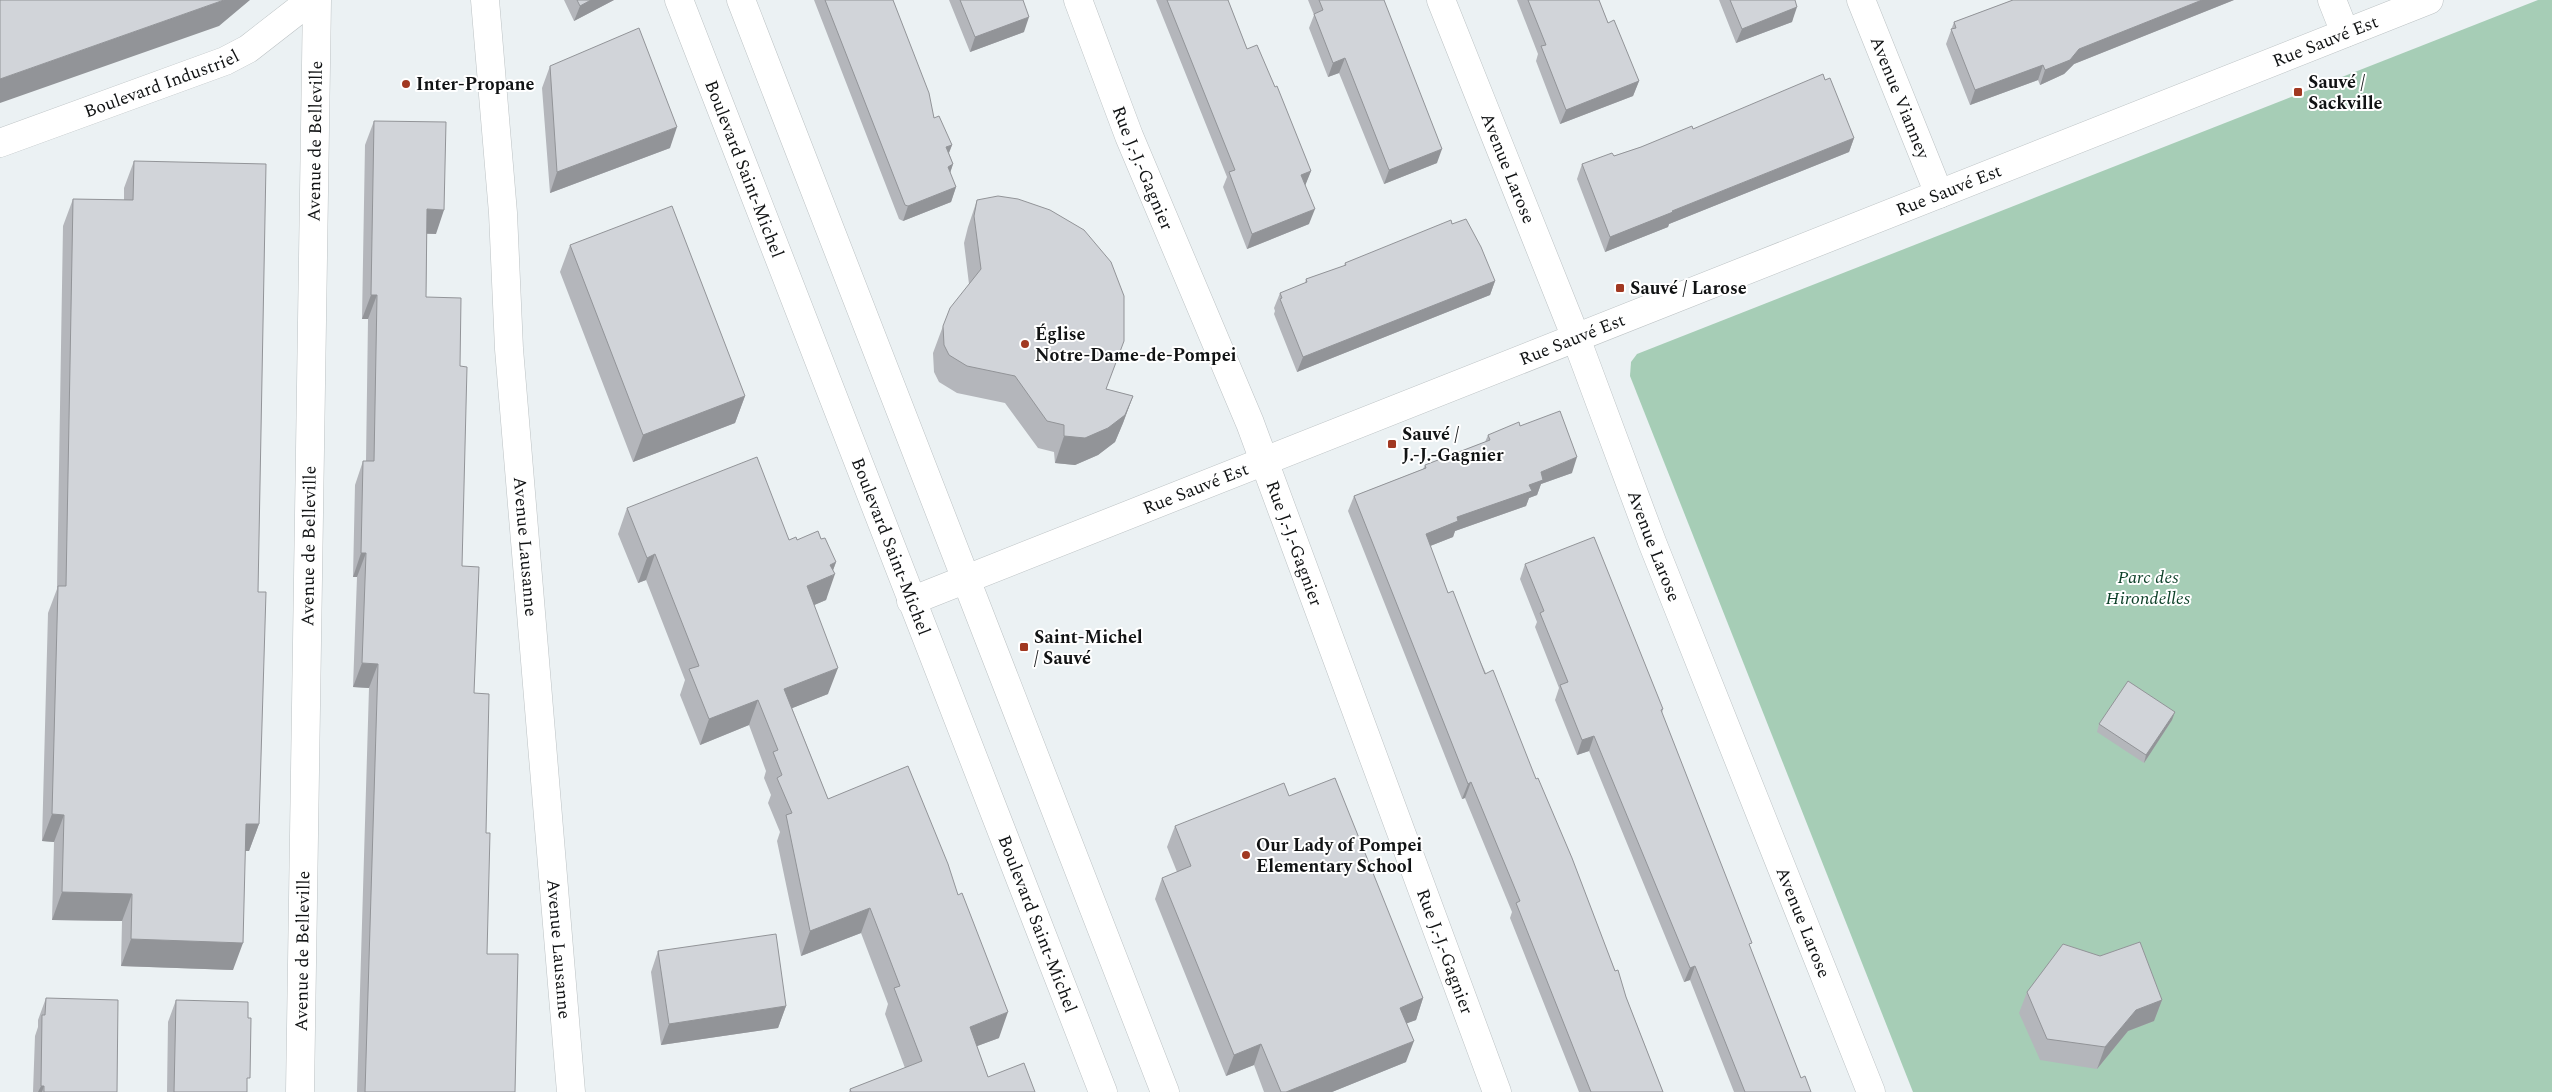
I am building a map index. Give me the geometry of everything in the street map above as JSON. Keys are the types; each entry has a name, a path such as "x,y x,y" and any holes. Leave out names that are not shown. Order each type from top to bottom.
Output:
{"street":[{"name":"Boulevard Industriel","path":"0,143 225,61 248,49 310,0"},
{"name":"Avenue de Belleville","path":"300,1092 317,0"},
{"name":"Avenue Lausanne","path":"485,0 503,213 509,348 571,1092"},
{"name":"Boulevard Saint-Michel","path":"679,0 1103,1092"},
{"path":"741,0 1164,1092"},
{"name":"Rue J.-J.-Gagnier","path":"1078,0 1129,136 1264,460 1497,1092"},
{"name":"Avenue Larose","path":"1441,0 1576,338 1652,542 1871,1092"},
{"name":"Avenue Vianney","path":"1861,0 1938,194"},
{"path":"2332,0 2345,33"},
{"name":"Rue Sauvé Est","path":"911,601 2429,0"}],"green space":[{"name":"Parc des Hirondelles","path":"2538,0 2552,0 2552,1092 1913,1092 1630,376 1631,362 1637,354"}],"building":[{"path":"0,0 224,0 0,79"},
{"path":"577,0 591,0 580,6"},
{"path":"825,0 893,0 929,93 934,118 939,116 952,145 946,147 953,164 948,167 956,187 908,206 905,205"},
{"path":"960,0 1023,0 1029,17 975,37"},
{"path":"1167,0 1228,0 1247,49 1257,45 1275,87 1277,86 1311,171 1301,175 1315,209 1252,234 1229,172 1235,170"},
{"path":"1319,0 1384,0 1442,149 1389,170 1345,58 1333,63 1314,14 1323,10"},
{"path":"1528,0 1599,0 1608,23 1614,20 1639,81 1566,110 1541,46 1546,45"},
{"path":"1730,0 1795,0 1797,7 1742,29"},
{"path":"2013,0 2202,0 2079,49 2070,60 2045,70 2043,65 1975,90 1951,29 1956,28 1954,22"},
{"path":"639,28 677,127 557,172 550,66"},
{"path":"1823,74 1825,80 1830,78 1854,138 1610,237 1582,164 1612,153 1614,156 1641,147 1692,126 1693,129"},
{"path":"374,121 446,122 444,210 427,209 426,297 461,298 460,366 467,367 462,566 479,567 474,693 489,694 486,833 490,833 487,954 518,954 515,1092 365,1092 378,664 362,663 366,553 361,553 363,461 374,461 377,295 371,295"},
{"path":"134,161 266,164 258,592 266,592 259,824 246,824 243,943 131,939 132,894 62,892 64,815 52,814 58,586 66,586 73,199 133,200"},
{"name":"Église Notre-Dame-de-Pompei","path":"998,196 1018,199 1050,210 1084,230 1111,262 1124,296 1124,341 1106,389 1133,396 1125,415 1108,428 1085,438 1064,436 1064,425 1047,421 1015,376 967,366 949,355 944,345 943,326 950,308 981,269 974,216 977,200"},
{"path":"672,206 745,396 643,435 570,245"},
{"path":"1466,219 1481,247 1495,281 1303,357 1280,299 1282,298 1280,293 1307,282 1306,279 1346,265 1345,263 1451,220 1452,224"},
{"path":"1560,411 1577,457 1541,472 1543,480 1529,485 1532,491 1457,517 1458,521 1426,534 1448,593 1453,591 1485,674 1493,670 1536,779 1538,778 1572,858 1615,971 1618,970 1626,997 1663,1092 1591,1092 1516,903 1520,901 1471,782 1468,784 1354,496 1426,468 1425,465 1490,440 1488,435 1519,422 1520,426"},
{"path":"757,457 789,540 796,537 797,540 818,531 821,539 825,538 836,562 830,565 835,574 807,586 838,668 784,689 828,799 908,766 948,864 958,895 962,893 1008,1012 970,1027 988,1077 1024,1063 1035,1092 851,1092 850,1089 922,1061 894,988 900,986 870,908 810,931 786,815 792,813 777,778 782,775 773,752 778,750 758,700 709,719 689,669 699,666 655,554 647,558 627,508"},
{"path":"1594,537 1663,709 1661,710 1752,943 1749,944 1801,1078 1805,1076 1811,1092 1745,1092 1695,966 1690,968 1594,736 1582,740 1560,685 1568,682 1540,613 1544,611 1525,564"},
{"path":"2128,681 2175,712 2146,755 2099,724"},
{"path":"1335,778 1423,998 1400,1008 1414,1041 1286,1092 1281,1092 1261,1044 1234,1055 1162,878 1191,866 1175,826 1284,783 1289,796"},
{"path":"776,934 786,1006 669,1024 658,951"},
{"path":"2140,942 2162,1000 2136,1010 2105,1047 2047,1039 2027,992 2063,944 2100,956"},
{"path":"46,998 118,1000 117,1092 44,1092 44,1086 41,1086 42,1015 45,1015"},
{"path":"176,1000 248,1002 248,1018 251,1018 250,1078 247,1078 247,1092 174,1092"}],"place":[{"name":"Inter-Propane","path":"406,84"},
{"name":"Sauvé / Sackville","path":"2298,92"},
{"name":"Sauvé / Larose","path":"1620,288"},
{"name":"Église Notre-Dame-de-Pompei","path":"1025,344"},
{"name":"Sauvé / J.-J.-Gagnier","path":"1392,444"},
{"name":"Saint-Michel / Sauvé","path":"1024,647"},
{"name":"Our Lady of Pompei Elementary School","path":"1246,855"}]}
